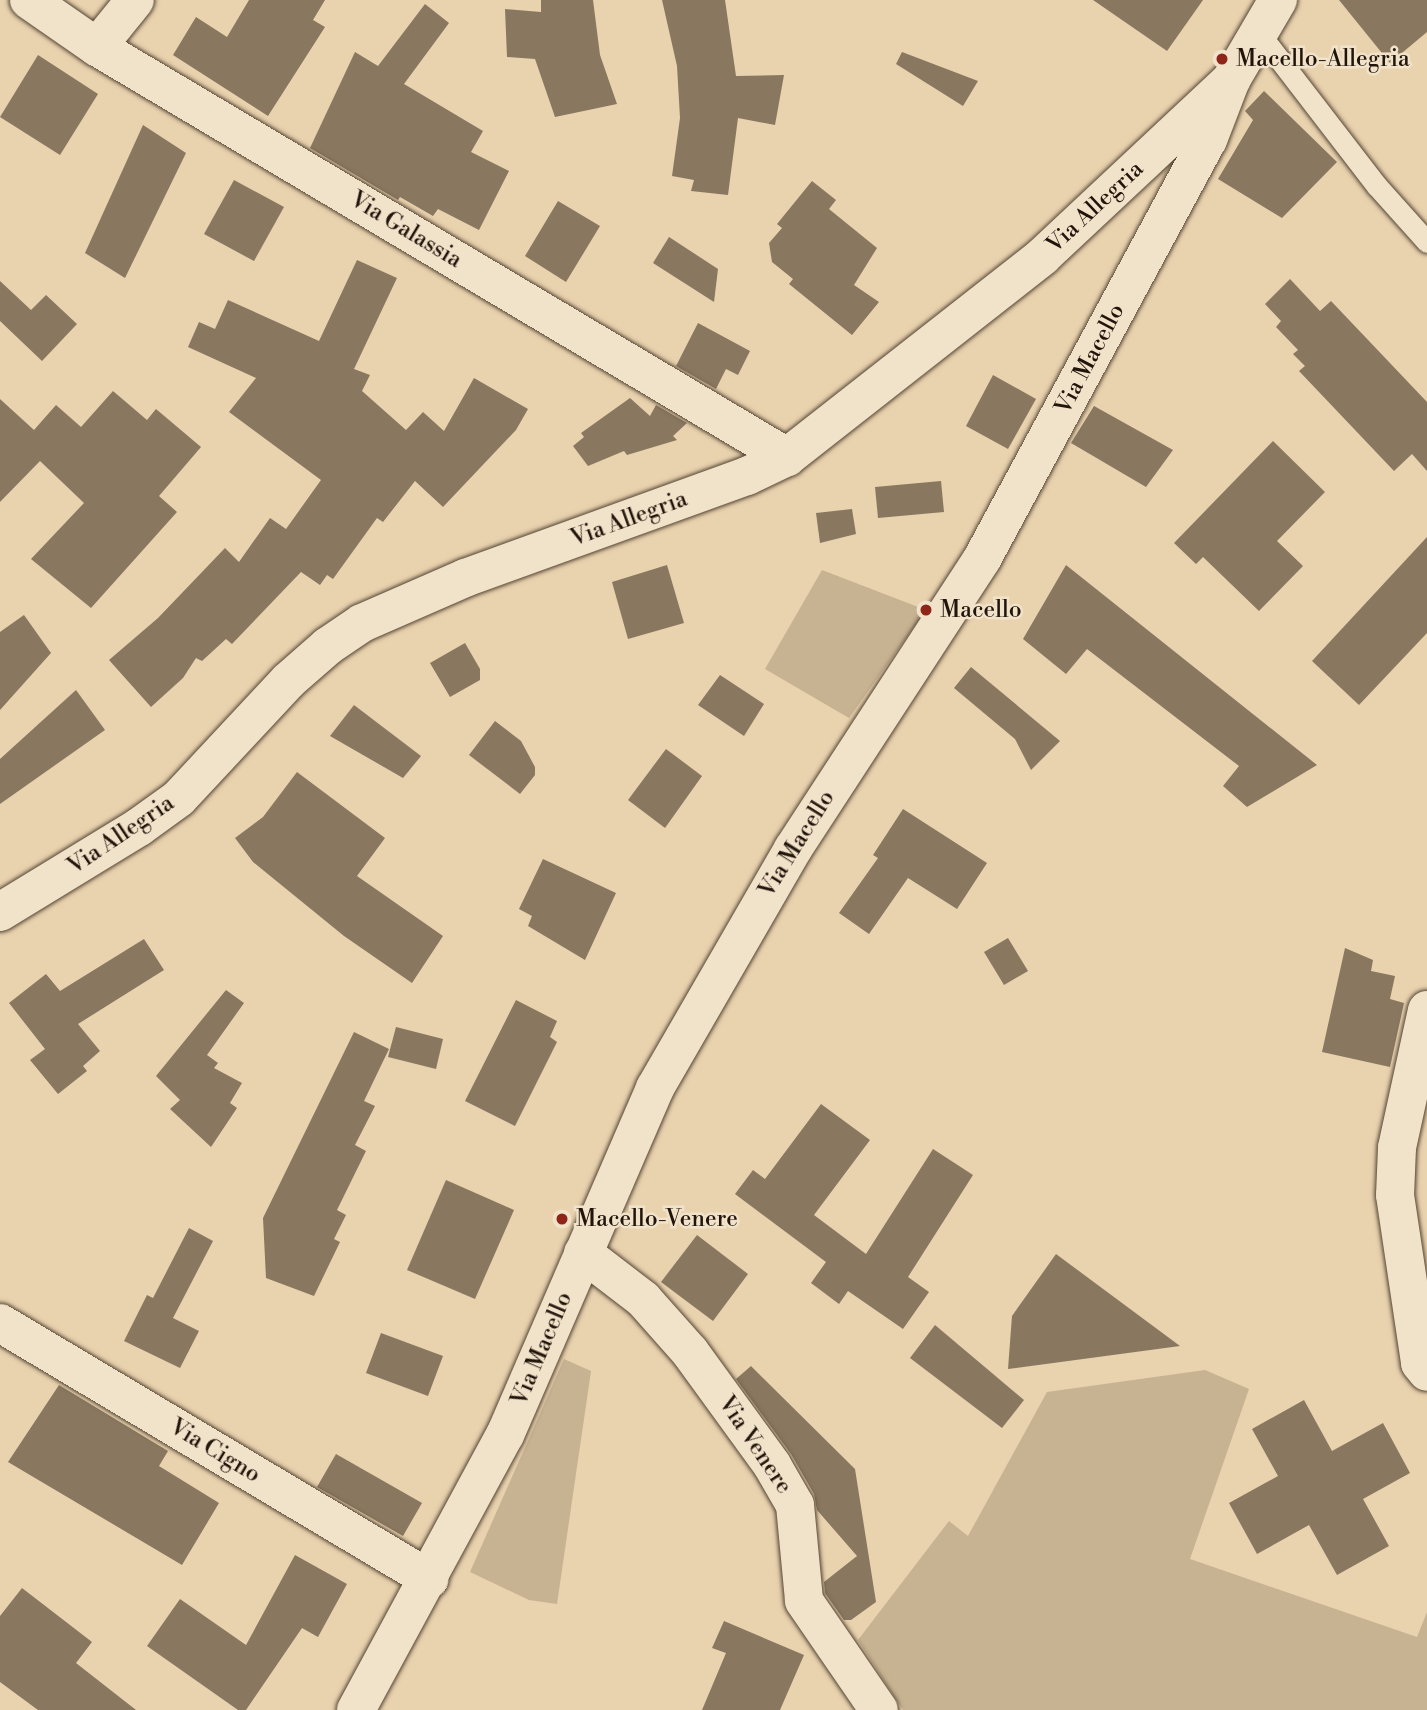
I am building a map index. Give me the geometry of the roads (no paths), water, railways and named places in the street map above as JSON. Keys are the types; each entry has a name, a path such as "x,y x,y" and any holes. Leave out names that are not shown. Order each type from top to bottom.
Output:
{"street":[{"name":"Via Galassia","path":"29,0 97,47 787,457"},
{"path":"97,47 135,0"},
{"name":"Via Macello","path":"356,1710 429,1580 505,1435 655,1088 706,993 793,849 982,559 1208,139 1231,80 1278,0"},
{"name":"Via Allegria","path":"0,912 139,827 179,798 288,681 328,646 362,623 466,578 747,476 787,457 1043,256 1231,80"},
{"path":"1427,1010 1403,1112 1395,1195 1420,1363 1427,1371"},
{"name":"Via Venere","path":"583,1253 651,1308 690,1352 772,1465 795,1505 804,1601 879,1710"},
{"name":"Via Cigno","path":"0,1323 429,1580"}],"lane":[{"path":"1259,33 1377,186 1427,243"}],"place":[{"name":"Macello-Allegria","path":"1222,59"},
{"name":"Macello","path":"926,610"},
{"name":"Macello-Venere","path":"562,1219"}]}
